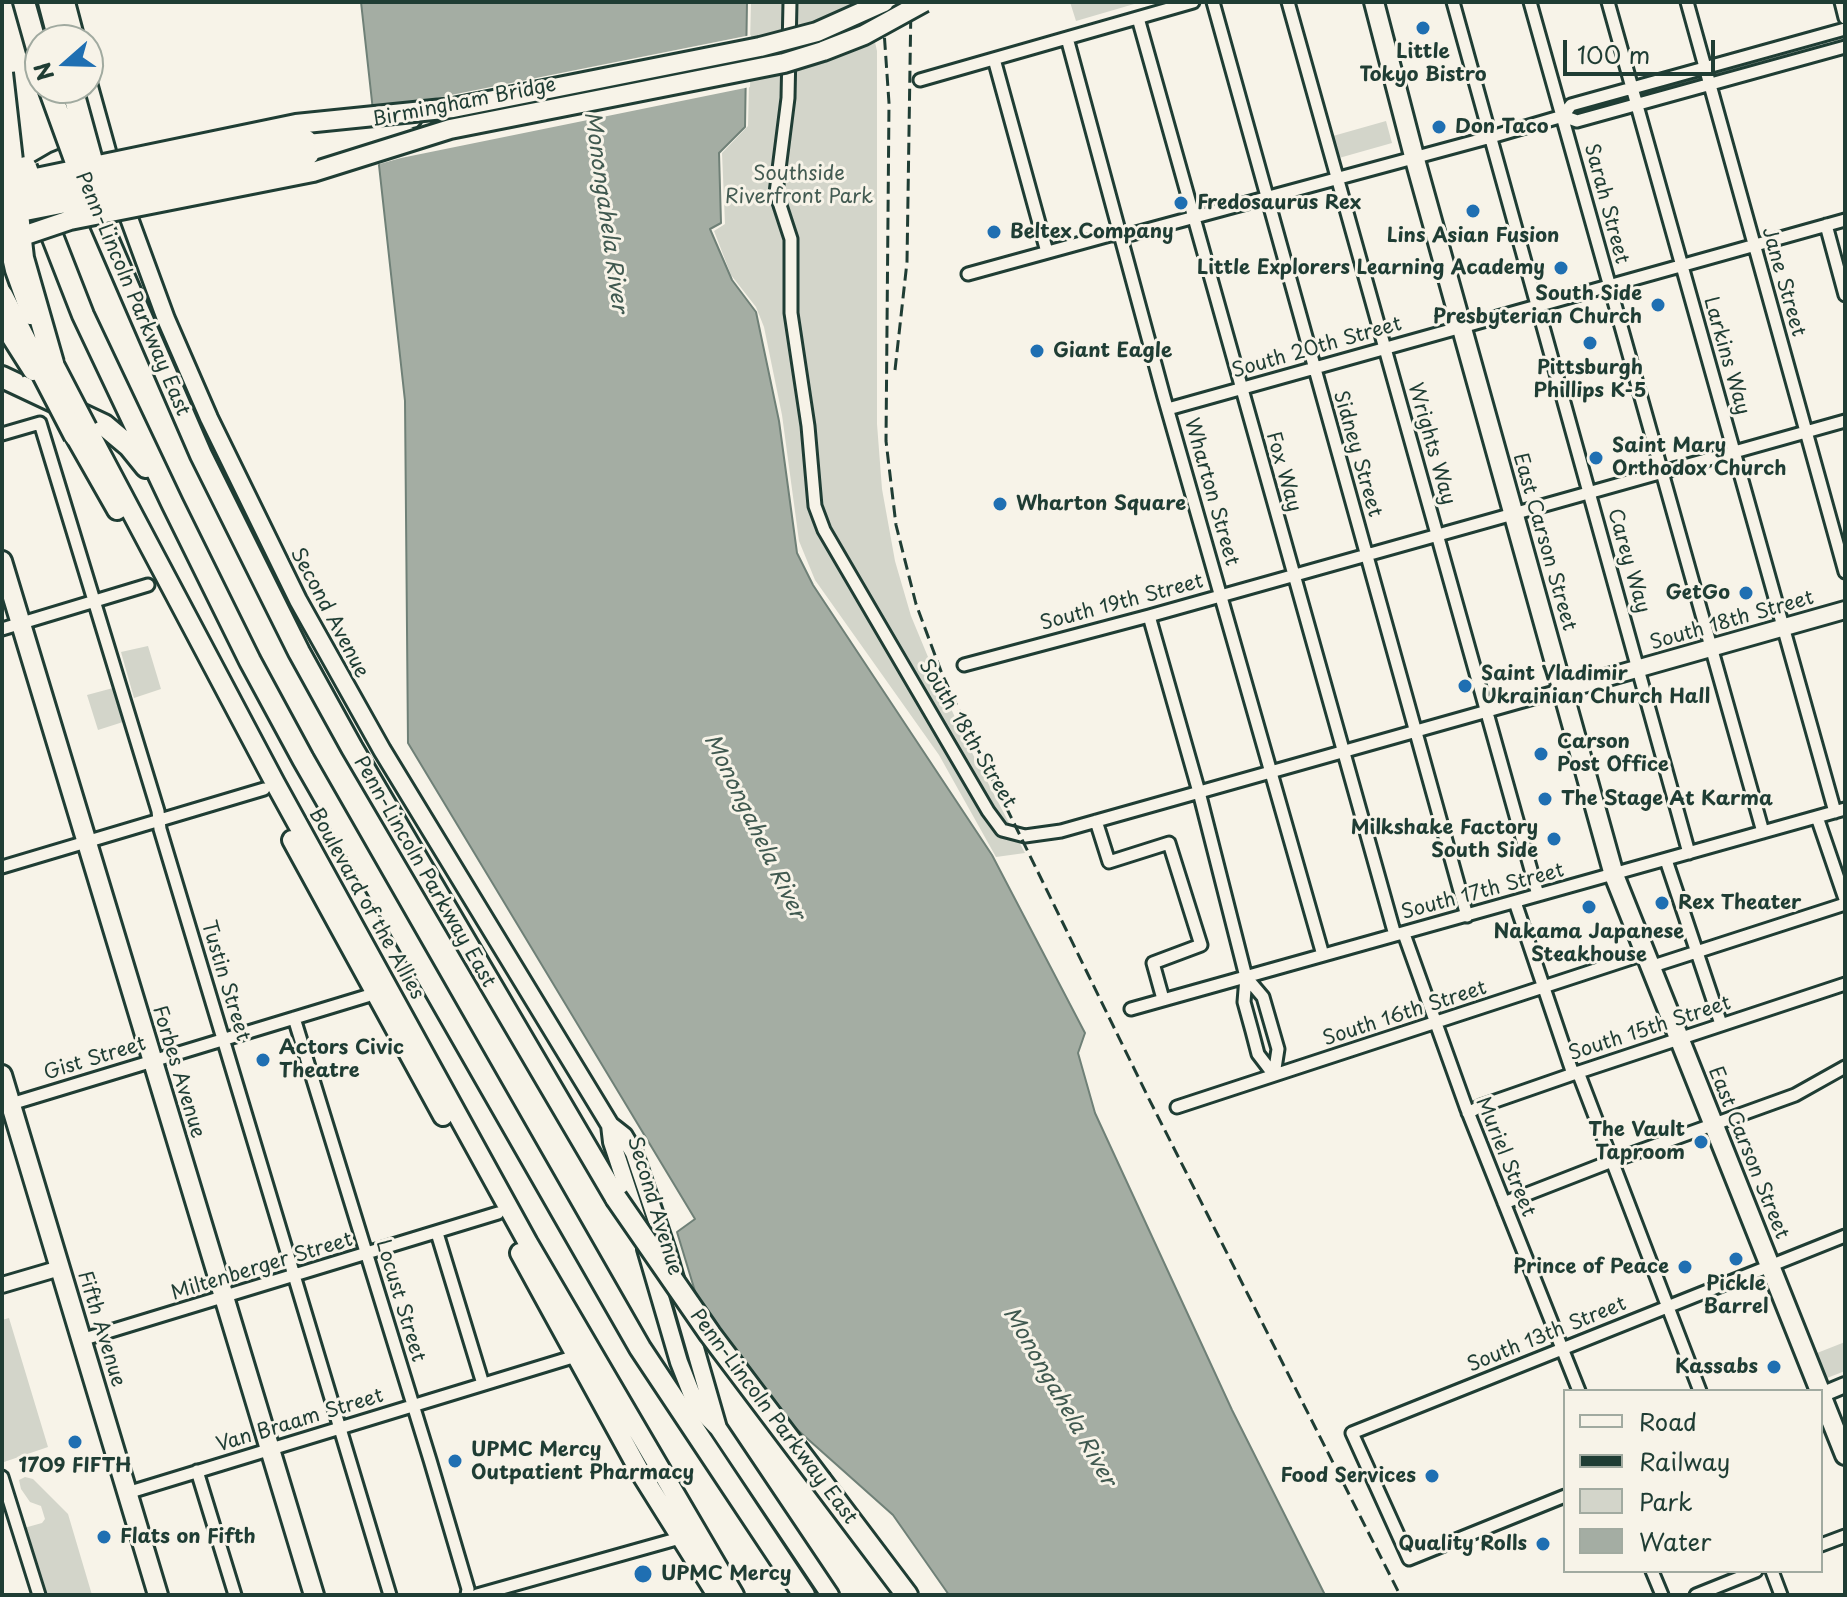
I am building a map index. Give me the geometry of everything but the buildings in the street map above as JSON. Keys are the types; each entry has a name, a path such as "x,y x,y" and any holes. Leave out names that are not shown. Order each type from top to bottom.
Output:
{"highway":[{"path":"24,2 30,24"},
{"path":"49,2 55,24"},
{"path":"2,73 23,258 53,363"},
{"path":"2,86 29,176 83,315 172,503 296,747 612,1301 669,1395 804,1595"},
{"name":"Penn-Lincoln Parkway East","path":"56,104 88,174 157,353 230,516 325,701 616,1198 710,1334 907,1595"},
{"path":"75,104 88,174"},
{"path":"2,296 81,432"},
{"path":"2,377 104,425 129,446 172,503"}],"main road":[{"path":"66,2 72,24"},
{"name":"Birmingham Bridge","path":"2,201 788,40 836,25 884,2"},
{"name":"Birmingham Bridge","path":"2,214 450,129 804,57 864,35 924,2"},
{"name":"East Carson Street","path":"1372,4 1614,875 1819,1389"},
{"name":"Second Avenue","path":"94,104 136,241 176,342 236,476 298,600 382,750 610,1125 624,1136 643,1177 668,1254 718,1428 830,1595"},
{"path":"2,185 303,123 453,108"},
{"path":"2,244 39,228 70,220 313,172 450,129"},
{"path":"2,296 12,285 15,273 5,212 11,191 22,180 55,161 104,143"},
{"name":"Boulevard of the Allies","path":"2,214 20,286 81,432 264,789 373,992 628,1450 715,1595"},
{"name":"Boulevard of the Allies","path":"2,322 81,432 528,1243 734,1595"},
{"name":"Forbes Avenue","path":"2,561 314,1595"},
{"name":"South 18th Street","path":"1562,690 1845,610"},
{"name":"Fifth Avenue","path":"2,1075 158,1595"},
{"name":"East Carson Street","path":"1823,1398 1845,1455"}],"street":[{"name":"South 18th Street","path":"790,2 788,98 776,193 791,239 791,313 808,426 812,493 819,519 997,825 1006,832 1035,836 1562,690"},
{"path":"920,80 1193,2"},
{"name":"Sidney Street","path":"1213,2 1467,916"},
{"name":"Wrights Way","path":"1288,2 1538,895"},
{"name":"Carey Way","path":"1453,2 1689,853"},
{"name":"Sarah Street","path":"1530,2 1763,832"},
{"name":"Larkins Way","path":"1608,2 1783,628 1840,811"},
{"name":"Jane Street","path":"1687,2 1845,572"},
{"path":"1841,2 1845,18"},
{"name":"Fox Way","path":"1138,18 1342,751 1400,934"},
{"path":"1563,116 1571,105 1845,29"},
{"name":"Wharton Street","path":"1067,38 1168,409 1323,955"},
{"path":"968,274 1110,235 1132,234 1563,116 1577,121 1845,47"},
{"path":"994,59 1047,252"},
{"name":"South 20th Street","path":"1168,409 1845,220"},
{"path":"1826,225 1845,295"},
{"name":"South 19th Street","path":"964,665 1845,421"},
{"name":"Tustin Street","path":"2,434 40,423 96,601 161,819 160,829 390,1595"},
{"path":"2,629 148,585"},
{"path":"1149,616 1199,792 1246,977 1244,1002 1258,1054 1274,1075"},
{"path":"2,867 264,789"},
{"name":"South 17th Street","path":"1131,1009 1840,811"},
{"path":"1817,817 1845,901"},
{"path":"1096,821 1109,862 1169,843 1201,945 1153,963 1163,999"},
{"path":"1666,860 1721,1024"},
{"name":"South 16th Street","path":"1177,1107 1543,988 1698,951 1845,901"},
{"path":"1515,902 1543,988 1699,1389"},
{"name":"Muriel Street","path":"1400,934 1578,1389"},
{"path":"1246,977 1263,997 1278,1049 1274,1075"},
{"name":"South 15th Street","path":"1468,1113 1678,1038 1845,984"},
{"name":"Gist Street","path":"11,1104 373,992"},
{"name":"Locust Street","path":"294,1018 468,1589 467,1595"},
{"path":"1504,1203 1795,1095 1845,1067"},
{"name":"Miltenberger Street","path":"81,1340 498,1213"},
{"path":"437,1233 483,1384"},
{"name":"South 13th Street","path":"1563,1497 1409,1559 1352,1433 1845,1236"},
{"path":"2,1285 60,1268"},
{"name":"Van Braam Street","path":"127,1493 576,1356"},
{"path":"1823,1392 1845,1385"},
{"path":"197,1471 235,1595"},
{"path":"2,1477 39,1595"},
{"path":"1823,1544 1845,1536"},
{"path":"477,1595 680,1538"},
{"path":"1653,1573 1662,1595"},
{"path":"1696,1595 1751,1573"},
{"path":"1773,1573 1781,1595"}],"green space":[{"name":"Southside Riverfront Park","path":"751,2 866,2 877,51 877,424 882,489 895,561 911,616 938,681 1025,853 996,857 939,755 815,580 799,541 782,415 764,327 756,307 731,275 714,231 725,224 722,153 748,126"},
{"path":"1070,2 1141,2 1076,21"},
{"path":"1386,121 1392,143 1339,158 1333,136"},
{"path":"148,646 161,689 134,698 121,652"},
{"path":"113,688 123,722 98,730 87,695"},
{"path":"9,1318 48,1447 4,1462 2,1320"},
{"path":"1845,1342 1845,1371 1827,1378 1817,1353"},
{"path":"25,1477 33,1479 68,1514 92,1595 44,1595 24,1528 42,1523 45,1519 41,1506 30,1502 21,1489 19,1480"}],"water":[{"name":"Monongahela River","path":"361,2 747,2 745,127 719,153 721,223 710,229 732,280 756,312 779,421 797,553 813,585 992,855 1085,1033 1078,1053 1095,1113 1232,1410 1325,1595 949,1595 893,1515 746,1384 704,1321 677,1232 695,1219 408,743 405,401"}],"pier":[{"path":"751,35 750,87 376,165 370,108 406,104"}],"railway":[{"path":"882,2 889,103 886,441 896,525 916,604 942,674 965,723 1148,1097 1400,1595"},
{"path":"895,370 907,262 911,2"}],"place":[{"name":"Little Tokyo Bistro","path":"1423,28"},
{"name":"Don Taco","path":"1439,127"},
{"name":"Fredosaurus Rex","path":"1181,203"},
{"name":"Lins Asian Fusion","path":"1473,211"},
{"name":"Beltex Company","path":"994,232"},
{"name":"Little Explorers Learning Academy","path":"1561,268"},
{"name":"South Side Presbyterian Church","path":"1658,305"},
{"name":"Pittsburgh Phillips K-5","path":"1590,343"},
{"name":"Giant Eagle","path":"1037,351"},
{"name":"Saint Mary Orthodox Church","path":"1596,458"},
{"name":"Wharton Square","path":"1000,504"},
{"name":"GetGo","path":"1746,593"},
{"name":"Saint Vladimir Ukrainian Church Hall","path":"1465,686"},
{"name":"Carson Post Office","path":"1541,754"},
{"name":"The Stage At Karma","path":"1545,799"},
{"name":"Milkshake Factory South Side","path":"1554,839"},
{"name":"Rex Theater","path":"1662,903"},
{"name":"Nakama Japanese Steakhouse","path":"1589,907"},
{"name":"Actors Civic Theatre","path":"263,1060"},
{"name":"The Vault Taproom","path":"1701,1142"},
{"name":"Pickle Barrel","path":"1736,1259"},
{"name":"Prince of Peace","path":"1685,1267"},
{"name":"Kassabs","path":"1774,1367"},
{"name":"1709 FIFTH","path":"75,1442"},
{"name":"UPMC Mercy Outpatient Pharmacy","path":"455,1461"},
{"name":"Food Services","path":"1432,1476"},
{"name":"Flats on Fifth","path":"104,1537"},
{"name":"Quality Rolls","path":"1543,1544"},
{"name":"UPMC Mercy","path":"643,1574"}]}
